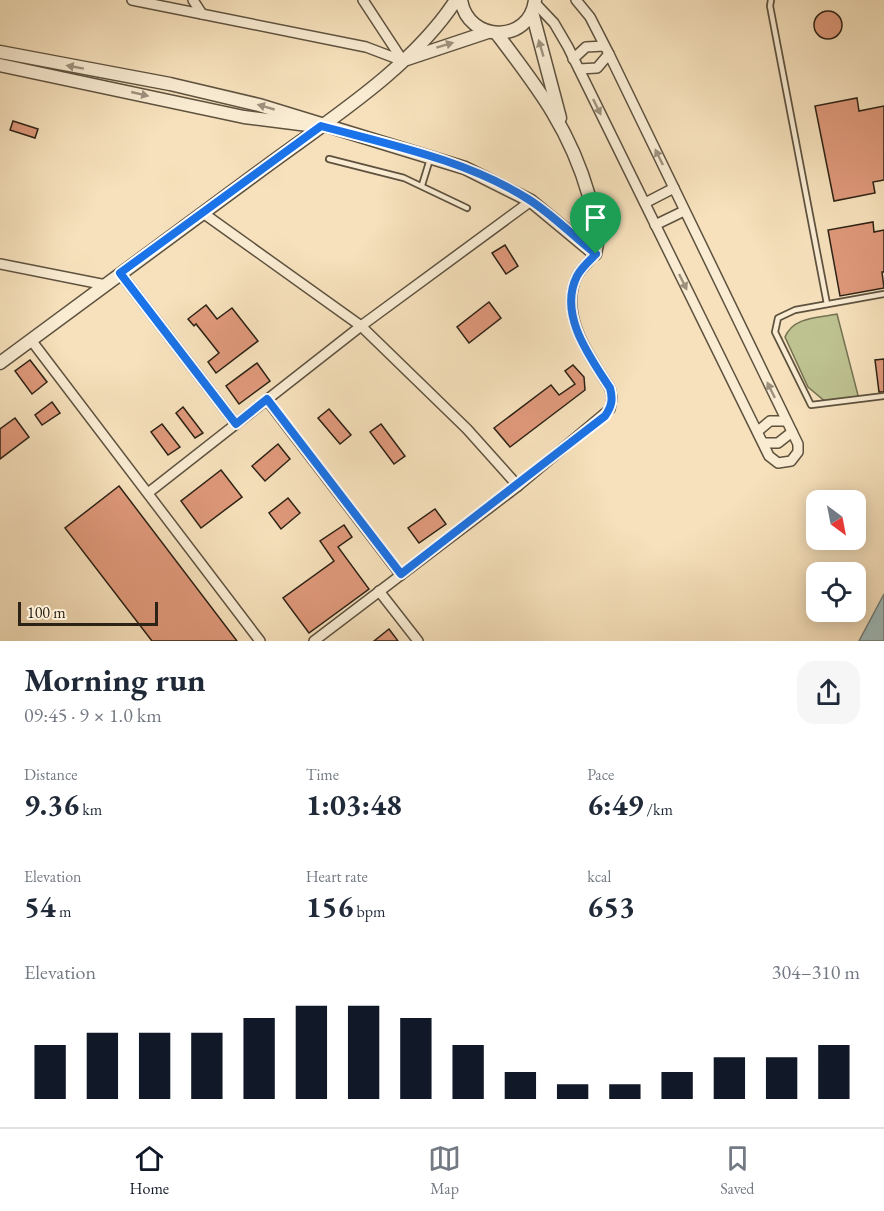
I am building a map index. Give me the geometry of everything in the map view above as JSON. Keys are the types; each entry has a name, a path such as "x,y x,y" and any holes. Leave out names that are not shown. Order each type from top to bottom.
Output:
{"street":[{"path":"132,0 366,47 403,61 493,33 518,28 534,5"},
{"path":"193,0 202,14"},
{"path":"363,0 403,61"},
{"path":"0,363 321,126 403,61 438,25 456,0"},
{"path":"461,0 470,21 493,33 562,125"},
{"path":"534,5 557,29 579,69 772,460 778,464 791,460 796,457 799,448 792,432 590,17 576,0"},
{"path":"314,641 518,486 605,416 610,409 612,398 610,388 574,324 571,309 571,293 578,274 596,254 598,225 580,165 562,125 534,5"},
{"path":"573,59 586,47 606,50"},
{"path":"579,69 597,68 606,50"},
{"path":"0,52 259,105 321,126 431,157 482,175 531,201 596,254"},
{"path":"0,65 254,119 321,126"},
{"path":"645,203 674,188"},
{"path":"148,493 360,326 531,201"},
{"path":"655,225 684,211"},
{"path":"203,213 360,326 467,429 518,486"},
{"path":"0,264 106,285"},
{"path":"120,273 236,424"},
{"path":"31,340 260,641"},
{"path":"267,399 401,574"},
{"path":"758,431 770,421 786,421"},
{"path":"764,443 778,443 792,432"},
{"path":"379,591 418,641"}],"lane":[{"path":"771,0 770,6 827,304"},
{"path":"422,185 431,157"},
{"path":"330,159 367,166 422,185 467,208"},
{"path":"884,294 784,314 775,324 775,332 811,405 884,396"}],"green space":[{"path":"837,314 859,399 827,403 808,387 785,337 789,330 800,322"}],"water":[{"path":"884,594 884,641 859,641"}],"building":[{"path":"828,11 838,15 842,25 838,35 828,39 818,35 814,25 818,15"},
{"path":"857,98 859,111 884,106 884,180 873,182 875,193 834,201 815,106"},
{"path":"13,121 38,129 35,138 10,130"},
{"path":"873,222 874,232 884,230 884,272 882,272 884,288 840,296 828,230"},
{"path":"505,245 518,266 506,274 492,253"},
{"path":"489,302 501,318 469,343 457,327"},
{"path":"206,305 217,319 232,308 258,341 216,373 208,362 219,353 196,324 194,326 188,319"},
{"path":"884,359 884,392 879,392 875,360"},
{"path":"30,360 47,382 32,394 15,371"},
{"path":"257,363 270,381 239,404 226,386"},
{"path":"573,365 584,377 585,390 510,447 494,428 551,385 559,395 575,384 565,371"},
{"path":"52,402 60,413 42,425 35,415"},
{"path":"183,407 203,433 195,438 176,413"},
{"path":"329,409 351,435 340,444 318,418"},
{"path":"15,418 29,437 0,459 0,429"},
{"path":"162,424 180,447 168,455 151,432"},
{"path":"381,424 405,456 394,464 370,432"},
{"path":"278,444 290,459 265,481 252,466"},
{"path":"221,470 242,497 201,528 181,501"},
{"path":"119,486 237,641 152,641 65,528"},
{"path":"288,498 300,513 281,529 269,513"},
{"path":"435,509 446,524 419,543 408,528"},
{"path":"344,525 352,537 338,547 369,589 309,633 283,598 334,561 320,541"},
{"path":"389,629 398,641 374,641"}],"route":[{"path":"321,126 431,157 498,182 531,201 596,254 578,274 571,293 571,309 574,324 610,388 612,398 610,409 605,416 518,486 401,574 267,399 236,424 120,273 321,126"}]}
